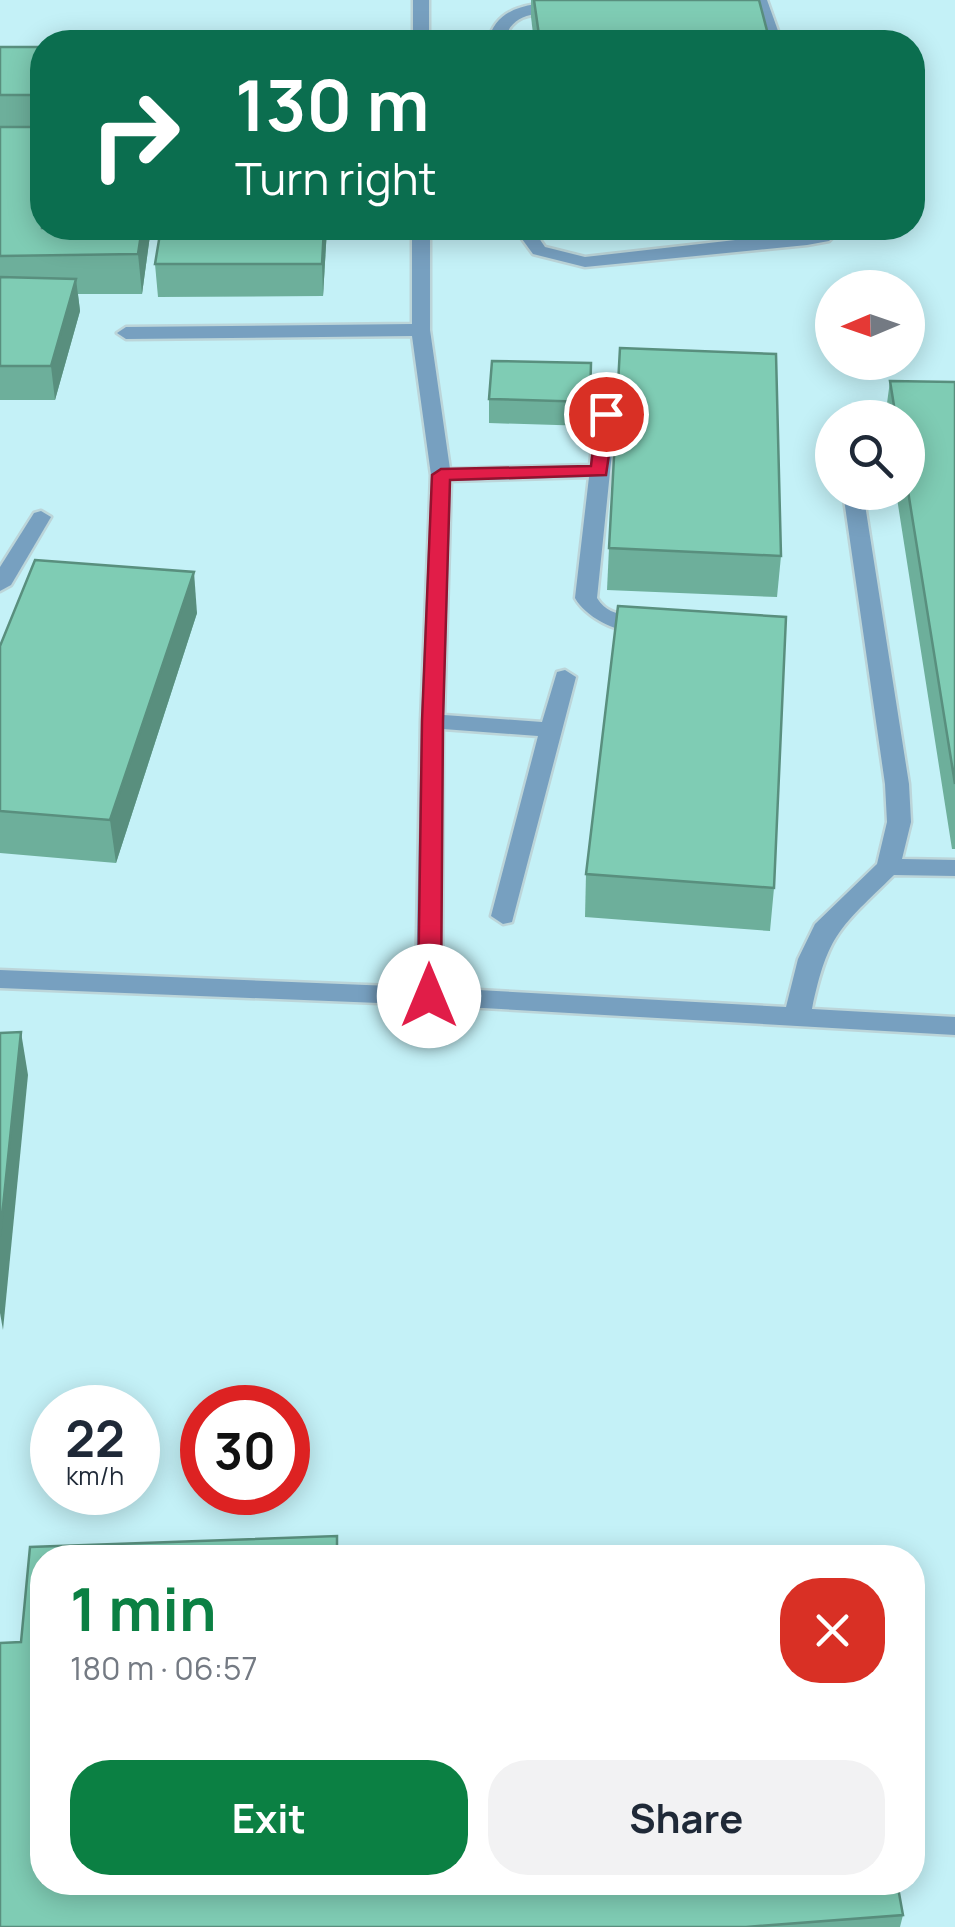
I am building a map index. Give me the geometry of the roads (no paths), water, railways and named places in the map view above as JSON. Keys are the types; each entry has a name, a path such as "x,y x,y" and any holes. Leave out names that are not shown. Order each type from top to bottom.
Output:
{"street":[{"path":"421,0 421,30"},
{"path":"742,3 760,1 770,30"},
{"path":"498,30 516,14 536,7 592,6"},
{"path":"421,240 421,330 441,475 432,721 429,996"},
{"path":"531,240 536,249 559,260 585,262 807,240"},
{"path":"126,333 421,330"},
{"path":"606,414 586,598 592,611 605,620 675,628"},
{"path":"441,475 600,471"},
{"path":"797,1017 810,959 824,930 888,867 899,822 898,784 856,510"},
{"path":"0,586 41,518"},
{"path":"503,916 564,678"},
{"path":"432,721 551,730"},
{"path":"888,867 955,868"},
{"path":"0,980 429,996 955,1026"}]}
